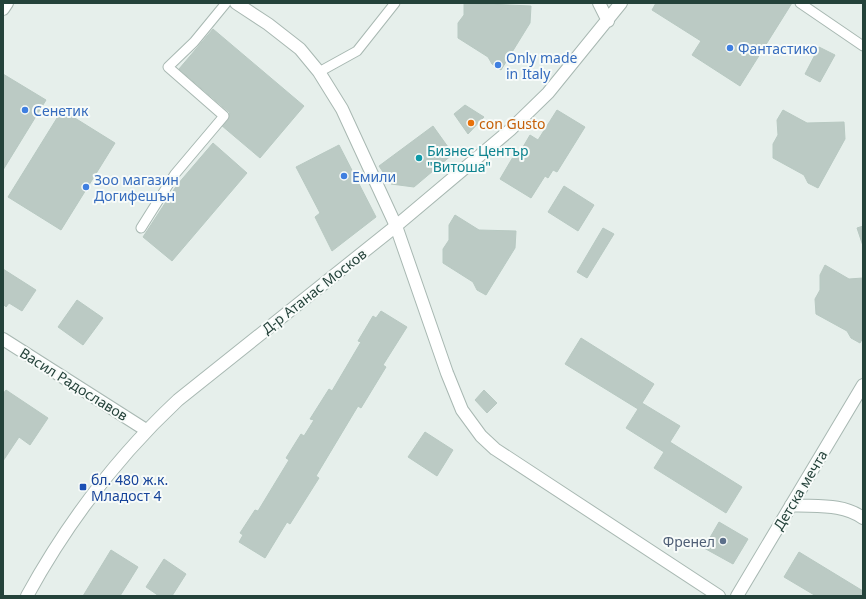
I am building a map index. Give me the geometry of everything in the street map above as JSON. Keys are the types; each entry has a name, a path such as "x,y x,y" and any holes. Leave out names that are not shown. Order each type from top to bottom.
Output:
{"street":[{"path":"3,9 7,3"},
{"path":"236,3 268,24 300,49 319,72 342,109 356,136 396,226 447,373 462,410 480,436 495,450 719,596"},
{"path":"599,3 608,21"},
{"name":"Д-р Атанас Москов","path":"27,596 74,518 146,430 178,400 396,226 482,155 548,93 608,21 621,3"},
{"name":"Васил Радославов","path":"3,339 146,430"},
{"name":"Детска мечта","path":"737,596 863,385"},
{"path":"791,505 844,508 851,510 863,518"}],"lane":[{"path":"141,228 175,174 224,116 168,66 194,42 226,3"},
{"path":"319,72 357,52 395,3"},
{"path":"800,3 863,46"}],"building":[{"path":"464,3 531,6 530,23 501,70 492,64 488,57 458,38 458,23 464,15"},
{"name":"Фантастико","path":"656,3 792,3 740,86 692,55 701,41 652,10"},
{"path":"213,29 304,106 260,158 221,125 230,113 179,69"},
{"path":"819,47 835,55 820,82 805,74"},
{"path":"3,74 46,100 3,170"},
{"path":"465,105 484,117 468,134 454,114"},
{"path":"62,110 115,143 61,230 8,197"},
{"path":"557,110 585,127 557,172 553,170 548,178 545,176 531,198 500,179 513,157 516,159 530,135 538,140"},
{"path":"783,110 807,123 844,122 845,139 818,188 808,183 804,175 773,158 773,144 778,135 777,120"},
{"name":"Бизнес Център \"Витоша\"","path":"433,126 453,154 414,187 391,184 379,166"},
{"path":"213,143 247,173 172,261 143,237 177,185"},
{"path":"339,145 376,217 332,251 315,217 320,213 296,167"},
{"path":"564,186 594,205 578,231 548,212"},
{"path":"455,215 479,230 516,231 515,248 486,295 477,290 473,282 443,263 443,249 449,240 449,225"},
{"path":"863,226 863,246 857,228"},
{"path":"603,228 614,234 587,278 577,272"},
{"path":"825,265 849,279 863,278 863,338 860,343 851,338 847,331 816,314 815,299 820,290 820,275"},
{"path":"3,269 36,290 22,311 9,303 6,307 3,304"},
{"path":"77,300 103,318 83,345 58,327"},
{"path":"381,311 407,327 383,365 386,367 361,408 358,406 316,476 319,478 290,524 287,522 265,558 239,542 243,535 240,533 255,510 258,511 289,460 286,458 301,434 304,436 314,420 310,419 329,389 332,391 361,342 358,341 373,316 376,318"},
{"path":"581,338 654,384 642,403 680,426 670,442 742,487 726,513 654,468 664,452 626,428 638,409 565,364"},
{"path":"6,390 48,418 30,445 19,437 3,461 3,394"},
{"path":"484,390 497,403 487,413 475,400"},
{"path":"425,432 453,450 437,476 408,457"},
{"path":"719,522 748,539 733,564 704,548"},
{"path":"111,550 138,567 120,596 83,596"},
{"path":"799,552 863,591 863,596 816,596 784,577"},
{"path":"164,559 186,574 172,596 159,596 146,587"}],"place":[{"name":"Фантастико","path":"730,48"},
{"name":"Only made in Italy","path":"498,65"},
{"name":"Сенетик","path":"25,110"},
{"name":"con Gusto","path":"471,123"},
{"name":"Бизнес Център \"Витоша\"","path":"419,158"},
{"name":"Емили","path":"344,176"},
{"name":"Зоо магазин Догифешън","path":"86,187"},
{"name":"бл. 480 ж.к. Младост 4","path":"83,487"},
{"name":"Френел","path":"723,541"}]}
